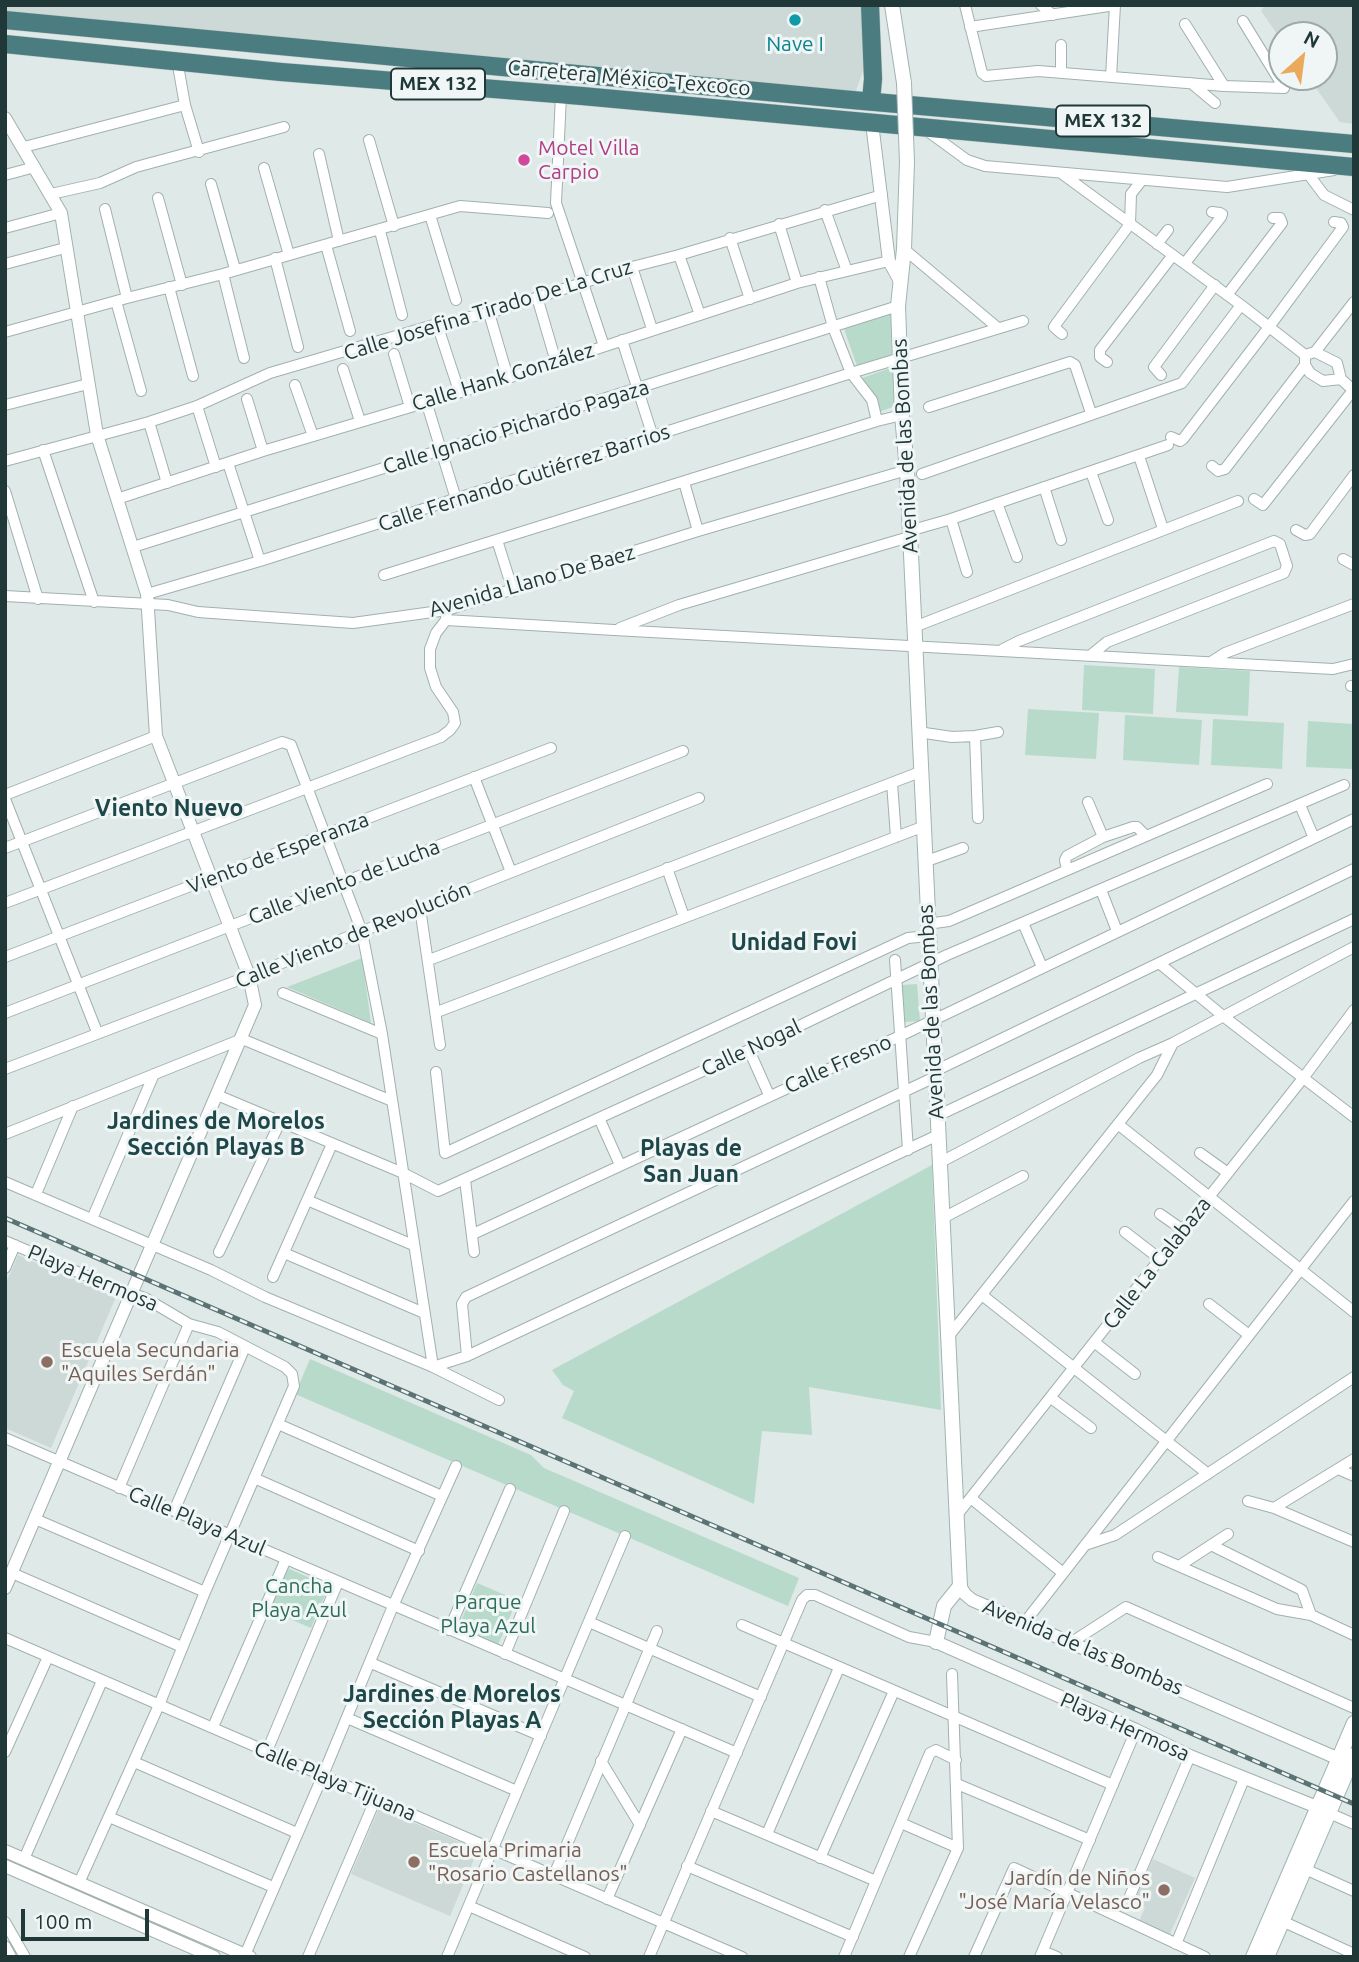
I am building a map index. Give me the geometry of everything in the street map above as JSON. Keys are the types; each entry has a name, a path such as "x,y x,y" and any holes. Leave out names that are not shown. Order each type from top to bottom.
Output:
{"highway":[{"path":"870,5 873,79 871,101"},
{"name":"Carretera México-Texcoco","path":"5,20 871,101"},
{"name":"Carretera México-Texcoco","path":"5,44 281,72 872,123"},
{"path":"466,86 472,83 475,76 468,65"},
{"path":"488,67 481,78 489,88"},
{"name":"MEX 132","path":"871,101 1354,144"},
{"name":"MEX 132","path":"872,123 1352,167"}],"main road":[{"name":"Avenida de las Bombas","path":"892,5 904,83 907,162 904,249 898,306 902,415 907,470 960,1586"},
{"path":"936,1642 944,1606 960,1586"},
{"path":"1261,1953 1323,1810 1349,1760 1354,1723"},
{"path":"1261,1953 1282,1921 1305,1869 1323,1810"}],"street":[{"path":"965,5 982,73 986,76 1038,71 1224,86 1284,88 1243,21"},
{"path":"1041,5 1053,15"},
{"path":"970,27 1115,5 1111,77"},
{"path":"1185,24 1224,86"},
{"path":"1061,45 1061,73"},
{"path":"177,60 185,105 199,152"},
{"path":"1191,83 1215,103"},
{"path":"561,95 556,203 604,346"},
{"path":"24,147 185,105"},
{"path":"5,118 61,213 97,435 147,600 156,736 249,976 255,1005 5,1588"},
{"path":"872,123 889,261 900,281"},
{"path":"51,194 100,183 136,167 284,127"},
{"path":"926,130 968,160 985,166 1142,180 1227,187 1352,167"},
{"path":"368,140 394,226"},
{"path":"319,154 338,241"},
{"path":"5,175 35,167"},
{"path":"264,168 289,255"},
{"path":"1058,172 1185,263 1308,357 1310,373 1323,381 1341,379"},
{"path":"1309,175 1324,195 1354,211"},
{"path":"1062,334 1054,327 1130,224 1131,194 1142,180"},
{"path":"212,184 235,269"},
{"name":"Calle Josefina Tirado De La Cruz","path":"5,461 149,422 197,406 270,373 437,324 489,313 582,282 882,195"},
{"path":"158,198 182,285"},
{"path":"5,332 467,206 548,213"},
{"path":"105,209 141,391"},
{"path":"825,210 847,271"},
{"path":"1185,263 1221,217 1220,212 1212,212"},
{"path":"5,228 61,213"},
{"path":"430,215 456,300"},
{"path":"1227,295 1282,223 1280,218 1273,218"},
{"path":"614,630 679,605 909,534 1139,456 1169,441 1180,441 1343,227 1341,223 1334,222"},
{"path":"779,224 797,283"},
{"path":"1157,244 1168,230"},
{"path":"380,231 402,315"},
{"path":"730,238 750,299"},
{"path":"326,245 350,331"},
{"path":"5,264 65,248"},
{"path":"904,249 999,328"},
{"path":"679,255 700,314"},
{"path":"1107,362 1100,357 1100,351 1173,255"},
{"path":"275,258 298,347"},
{"name":"Calle Hank González","path":"117,499 263,451 556,362 797,283 889,261"},
{"path":"632,267 652,329"},
{"path":"223,274 244,358"},
{"path":"819,277 833,327 851,373 872,400 877,421"},
{"path":"1161,375 1154,367 1214,285"},
{"path":"169,288 193,376"},
{"path":"537,297 556,362"},
{"path":"1212,466 1218,471 1225,469 1308,357 1354,302"},
{"path":"922,474 1182,383 1241,305"},
{"name":"Calle Ignacio Pichardo Pagaza","path":"133,547 898,306"},
{"path":"489,313 508,377"},
{"name":"Calle Fernando Gutiérrez Barrios","path":"147,600 260,561 1023,321"},
{"path":"437,324 459,391"},
{"path":"622,340 653,437"},
{"path":"394,354 410,407"},
{"path":"1254,499 1263,505 1353,390 1341,379 1337,363 1323,354 1308,357"},
{"path":"929,407 1070,362 1075,365 1091,413"},
{"path":"344,369 360,421"},
{"path":"5,405 88,384"},
{"path":"295,385 313,436"},
{"path":"247,399 263,451"},
{"path":"426,401 456,499"},
{"path":"197,406 216,467"},
{"path":"384,575 902,415"},
{"path":"149,422 167,483"},
{"path":"43,450 94,602"},
{"path":"1139,456 1163,529"},
{"path":"228,463 260,561"},
{"name":"Avenida Llano De Baez","path":"5,596 94,602 147,600 198,612 353,623 447,615 698,531 907,470"},
{"path":"1091,472 1108,520"},
{"path":"1296,530 1305,535 1310,534 1354,475"},
{"path":"684,482 698,531"},
{"path":"1044,487 1061,540"},
{"path":"5,491 38,599"},
{"path":"914,627 1238,501"},
{"path":"997,503 1017,557"},
{"path":"951,519 967,572"},
{"path":"497,540 513,591"},
{"path":"1003,649 1018,640 1278,541 1287,569 1284,573 1107,642 1091,655"},
{"path":"1343,559 1354,565"},
{"path":"1210,662 1225,653 1354,604"},
{"path":"5,903 441,737 455,723 453,712 436,688 430,668 430,649 447,615 614,630 1333,669 1349,665"},
{"path":"918,732 952,737 998,732"},
{"path":"97,1032 5,797 156,736"},
{"path":"975,736 978,818"},
{"path":"5,848 282,742 293,748 362,932 382,1034 433,1367"},
{"name":"Viento de Esperanza","path":"5,957 551,748"},
{"name":"Calle Viento de Lucha","path":"5,1013 683,751"},
{"path":"429,960 920,772"},
{"path":"474,777 511,872"},
{"path":"892,783 896,836"},
{"path":"436,1072 445,1153 908,938 1268,784"},
{"name":"Calle Nogal","path":"217,1095 403,1173 438,1191 929,965 1344,785"},
{"name":"Calle Viento de Revolución","path":"5,1069 362,932 699,798"},
{"path":"1088,802 1103,837"},
{"path":"1300,805 1314,838"},
{"name":"Calle Fresno","path":"472,1234 900,1036 1354,819"},
{"path":"437,1012 922,827"},
{"path":"1067,870 1067,856 1103,837 1133,827 1137,827 1146,836"},
{"path":"924,862 963,848"},
{"path":"667,868 684,917"},
{"path":"467,1356 462,1304 466,1297 904,1092 935,1074 1354,869"},
{"path":"1101,890 1117,931"},
{"path":"420,908 440,1045"},
{"path":"937,1116 1354,919"},
{"path":"1023,923 1042,967"},
{"path":"939,1163 1354,947"},
{"name":"Avenida de las Bombas","path":"895,960 908,1150"},
{"path":"1159,963 1354,1117"},
{"path":"283,993 382,1034"},
{"name":"Calle La Calabaza","path":"957,1516 1228,1174 1354,1010"},
{"path":"5,1134 242,1039 391,1101"},
{"path":"948,1337 1119,1125 1157,1075 1173,1043"},
{"path":"749,1050 769,1095"},
{"path":"92,1220 154,1074"},
{"path":"36,1194 73,1106"},
{"path":"599,1118 620,1165"},
{"path":"219,1252 280,1122"},
{"path":"1119,1125 1354,1312"},
{"path":"433,1367 467,1356 937,1135"},
{"path":"273,1277 332,1144"},
{"path":"1200,1153 1228,1174"},
{"path":"943,1218 1023,1176"},
{"path":"465,1180 474,1252"},
{"path":"5,1182 211,1270 265,1297 433,1367 499,1400"},
{"path":"307,1200 413,1245"},
{"path":"1025,1622 1354,1201"},
{"path":"1160,1214 1183,1230"},
{"path":"1125,1233 1160,1259"},
{"path":"5,1268 10,1243"},
{"name":"Playa Hermosa","path":"10,1243 160,1305 189,1324 218,1332 285,1367 292,1374 293,1386 278,1424"},
{"path":"284,1253 424,1313"},
{"path":"982,1295 1208,1474"},
{"path":"1209,1304 1249,1335"},
{"path":"119,1488 189,1324"},
{"path":"1094,1342 1135,1374"},
{"path":"174,1511 245,1347"},
{"path":"1085,1545 1115,1535 1354,1377"},
{"path":"1051,1398 1091,1428"},
{"path":"79,1883 159,1705 278,1424 442,1496"},
{"name":"Calle Playa Azul","path":"5,1438 737,1753"},
{"path":"1274,1508 1354,1459"},
{"path":"5,1851 247,1956 273,1887 456,1466"},
{"path":"1338,1469 1354,1476"},
{"path":"254,1478 419,1551"},
{"path":"449,1630 510,1489"},
{"path":"972,1500 1063,1573"},
{"path":"1248,1501 1274,1508 1354,1542"},
{"path":"505,1654 564,1511"},
{"path":"35,1519 205,1592"},
{"path":"1180,1566 1228,1534"},
{"path":"447,1957 625,1536"},
{"path":"1211,1545 1302,1590 1311,1615"},
{"path":"1158,1557 1277,1609 1311,1615 1354,1635"},
{"path":"213,1727 286,1559"},
{"path":"12,1573 182,1647"},
{"path":"267,1751 338,1582"},
{"name":"Avenida de las Bombas","path":"960,1586 972,1600 1349,1760"},
{"name":"Playa Hermosa","path":"784,1643 802,1600 807,1595 815,1595 909,1637 936,1642 1190,1756 1323,1810"},
{"path":"1072,1642 1126,1607 1354,1708"},
{"path":"589,1622 761,1697"},
{"path":"742,1625 1113,1785"},
{"path":"554,1875 657,1631"},
{"name":"Calle Playa Tijuana","path":"5,1638 742,1957"},
{"path":"649,1957 784,1643"},
{"path":"5,1752 48,1657"},
{"path":"371,1663 541,1735"},
{"path":"767,1834 839,1668"},
{"path":"909,1957 958,1848 952,1674"},
{"path":"24,1858 102,1681"},
{"path":"820,1858 894,1691"},
{"path":"347,1718 517,1791"},
{"path":"607,1899 682,1729"},
{"path":"1057,1957 1041,1954 1136,1730"},
{"path":"844,1957 930,1753 936,1750 956,1760"},
{"path":"1130,1896 1190,1756"},
{"path":"134,1762 297,1833"},
{"path":"601,1762 640,1825"},
{"path":"1176,1944 1244,1779"},
{"path":"957,1784 1090,1840"},
{"path":"308,1957 376,1798"},
{"path":"1323,1810 1354,1824"},
{"path":"711,1811 876,1881"},
{"path":"109,1817 273,1887"},
{"path":"901,1823 958,1848"},
{"path":"5,1866 214,1957"},
{"path":"687,1866 853,1937"},
{"path":"975,1957 1014,1868 1205,1957"},
{"path":"1305,1869 1354,1891"},
{"path":"469,1906 585,1957"},
{"path":"1282,1921 1354,1954"},
{"path":"5,1922 25,1957"},
{"path":"5,1946 11,1957"}],"shaded area":[{"path":"5,5 868,5 869,54 853,99 5,13"},
{"path":"1265,5 1354,5 1354,124 1340,122 1318,91 1338,91 1338,21 1268,21 1261,11"},
{"name":"Escuela Secundaria \"Aquiles Serdán\"","path":"18,1255 116,1297 51,1448 5,1428 5,1285"},
{"name":"Escuela Primaria \"Rosario Castellanos\"","path":"379,1808 478,1850 450,1916 351,1874"},
{"name":"Jardín de Niños \"José María Velasco\"","path":"1153,1859 1195,1878 1169,1936 1138,1923 1145,1908 1134,1902"}],"green space":[{"path":"891,312 892,360 858,369 843,326"},
{"path":"893,367 898,405 876,413 862,378"},
{"path":"1084,665 1155,669 1153,714 1082,710"},
{"path":"1179,667 1250,671 1248,716 1176,712"},
{"path":"1028,709 1099,713 1096,759 1025,755"},
{"path":"1125,715 1202,720 1199,765 1123,760"},
{"path":"1213,719 1284,723 1282,769 1211,765"},
{"path":"1308,721 1354,724 1354,769 1306,767"},
{"path":"362,958 371,1023 287,987"},
{"path":"917,984 920,1021 905,1022 902,985"},
{"path":"932,1165 941,1410 809,1387 812,1435 762,1431 754,1504 562,1418 574,1391 563,1385 552,1370"},
{"path":"310,1359 531,1455 544,1468 799,1578 788,1606 295,1394"},
{"name":"Cancha Playa Azul","path":"287,1568 329,1586 311,1628 269,1610"},
{"name":"Parque Playa Azul","path":"477,1583 517,1600 498,1645 458,1628"}],"railway":[{"path":"5,1218 1354,1804"}],"place":[{"name":"Nave I","path":"795,20"},
{"name":"Motel Villa Carpio","path":"524,160"},
{"name":"Escuela Secundaria \"Aquiles Serdán\"","path":"47,1362"},
{"name":"Escuela Primaria \"Rosario Castellanos\"","path":"414,1862"},
{"name":"Jardín de Niños \"José María Velasco\"","path":"1164,1890"}],"district":[{"name":"Viento Nuevo","path":"169,808"},
{"name":"Unidad Fovi","path":"794,942"},
{"name":"Jardines de Morelos Sección Playas B","path":"216,1134"},
{"name":"Playas de San Juan","path":"691,1161"},
{"name":"Jardines de Morelos Sección Playas A","path":"452,1707"}]}
